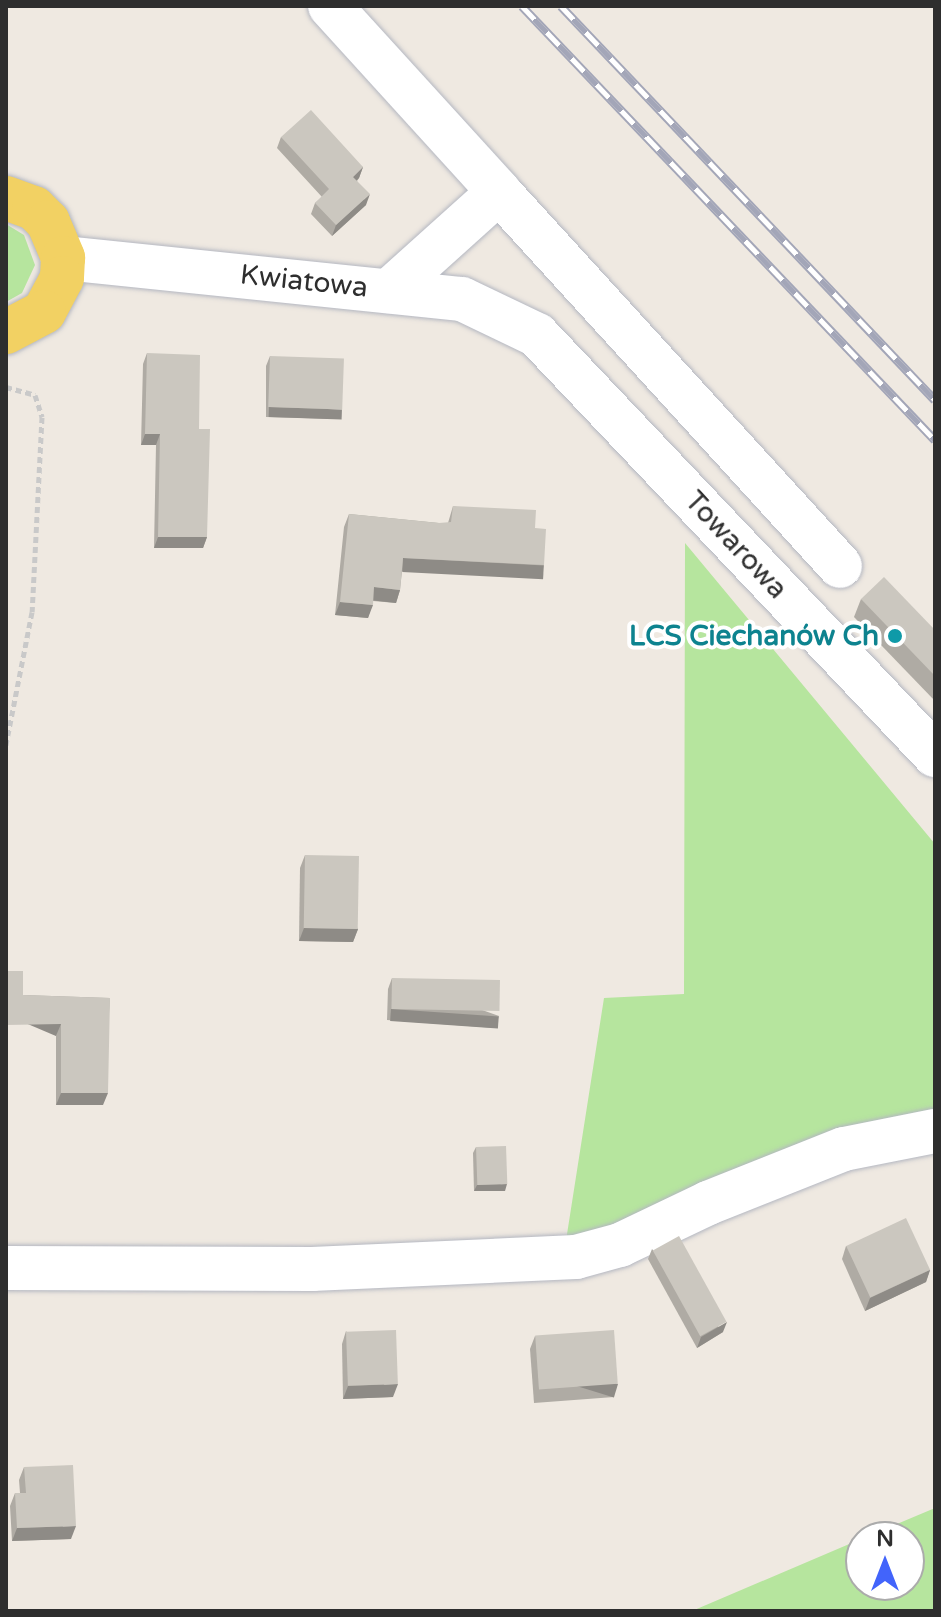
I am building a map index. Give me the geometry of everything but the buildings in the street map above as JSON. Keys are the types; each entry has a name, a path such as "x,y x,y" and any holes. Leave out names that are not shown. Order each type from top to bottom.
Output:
{"main road":[{"path":"6,198 34,208 48,222 63,258 56,296 29,325 7,339"}],"street":[{"path":"330,6 840,566"},
{"path":"389,291 499,192"},
{"name":"Kwiatowa","path":"63,258 462,299 537,335"},
{"name":"Towarowa","path":"537,335 935,755"},
{"path":"6,1268 312,1269 576,1257 620,1245 708,1203 844,1149 935,1131"}],"path":[{"path":"6,387 35,395 42,417 32,612 6,745"}],"green space":[{"path":"6,224 24,235 35,265 22,293 6,302"},
{"path":"685,543 935,844 935,1118 565,1247 604,998 684,994"},
{"path":"935,1508 935,1611 692,1611 845,1546 845,1601 925,1601 925,1521 904,1521"}],"railway":[{"path":"522,6 935,440"},
{"path":"561,6 935,400"}],"place":[{"name":"LCS Ciechanów Ch","path":"895,636"}]}
